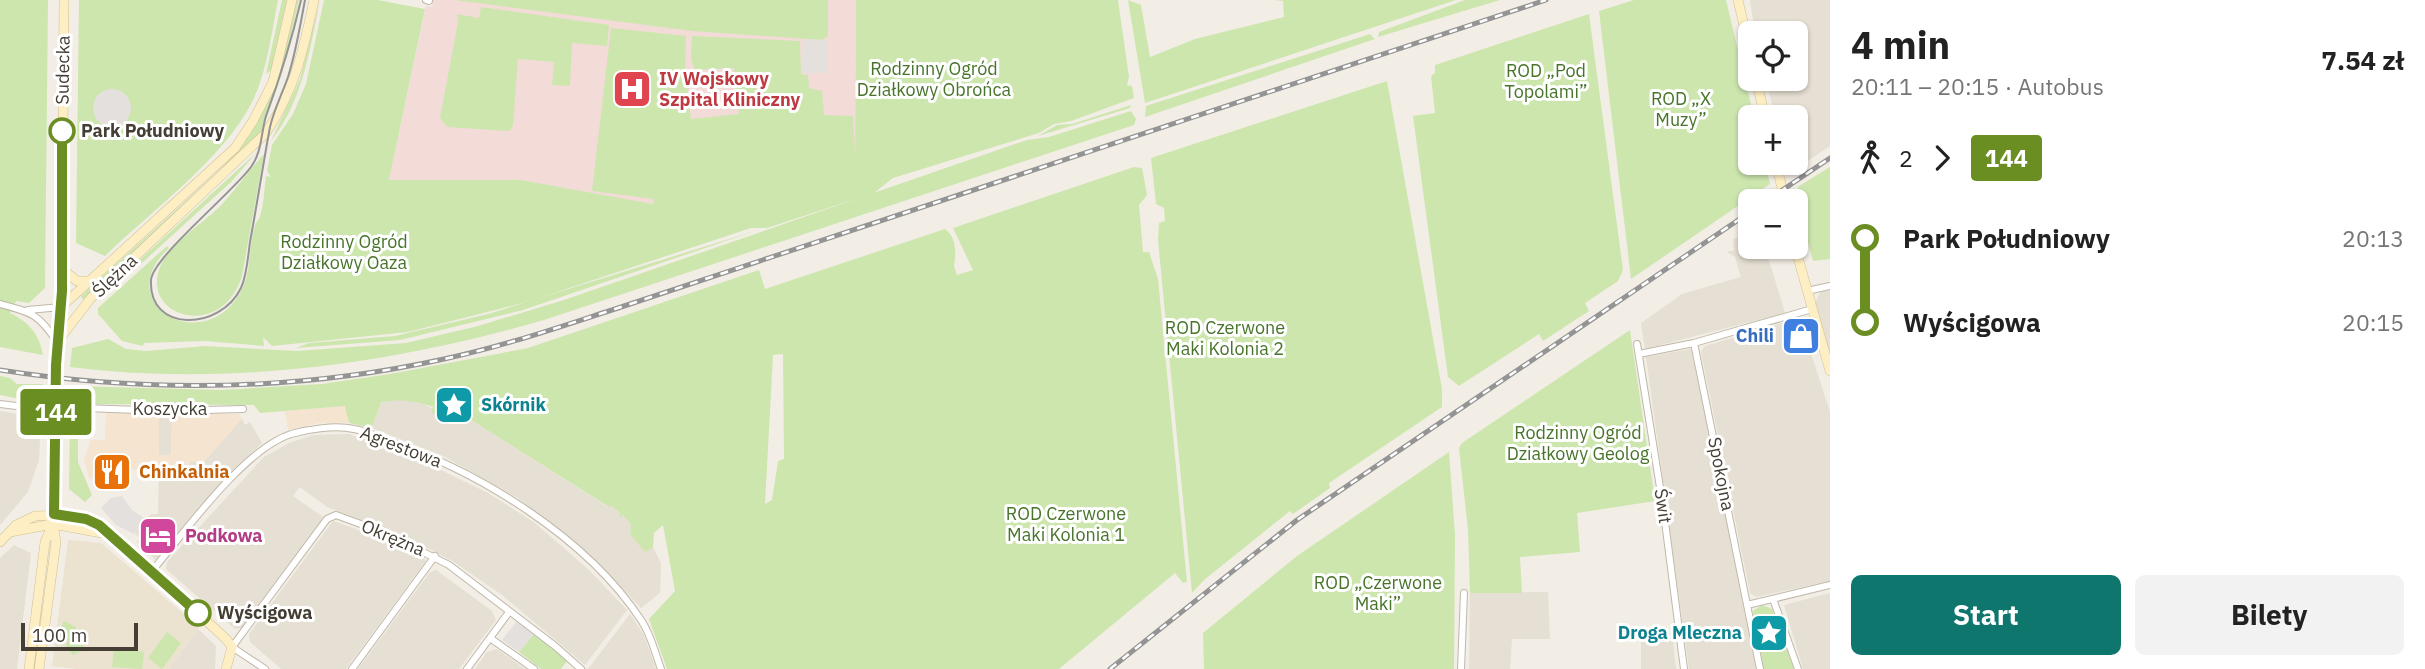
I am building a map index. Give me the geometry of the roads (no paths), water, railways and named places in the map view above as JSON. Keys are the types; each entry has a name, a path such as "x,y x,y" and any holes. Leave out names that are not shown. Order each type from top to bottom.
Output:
{"main road":[{"name":"Sudecka","path":"61,307 64,0"},
{"name":"Ślężna","path":"61,307 235,148 254,121 273,82 292,0"},
{"name":"Ślężna","path":"57,342 91,298 265,134 282,109 296,77 314,0"},
{"path":"1738,0 1743,21"},
{"path":"1798,259 1830,371"},
{"path":"62,269 77,281 90,281"},
{"path":"56,365 61,307"},
{"path":"39,669 55,542 53,524 56,385"},
{"path":"0,541 29,518 54,514 91,521 152,571 232,647 226,669"},
{"path":"29,669 45,544 53,524"},
{"path":"10,532 53,524 108,534"}],"street":[{"path":"1807,290 1830,286"},
{"path":"0,304 28,310 61,307"},
{"path":"1639,354 1695,343 1812,309"},
{"path":"28,310 44,323 57,342"},
{"name":"Spokojna","path":"1695,343 1760,669"},
{"name":"Świt","path":"1637,344 1663,506 1684,669"},
{"name":"Koszycka","path":"0,404 56,409 243,409"},
{"name":"Agrestowa","path":"152,571 237,472 267,446 290,435 324,428 354,429 430,455 502,494 542,522 591,564 636,612 645,626 661,669"},
{"name":"Okrężna","path":"232,647 330,516 341,516 435,556 555,646 581,669"},
{"path":"352,669 435,556"},
{"path":"1748,605 1830,585"},
{"path":"1461,669 1464,593"},
{"path":"1773,599 1798,669"},
{"path":"467,669 509,612"},
{"path":"491,638 534,669"},
{"path":"232,647 265,669"}],"tunnel":[{"path":"56,365 56,385"}],"tram line":[{"path":"301,0 255,161 155,270 151,280 153,297 161,310 173,317 187,320 218,312 231,302 241,288 270,127 291,68 305,0"}],"railway":[{"path":"0,370 111,382 222,385 278,383 389,370 465,354 612,310 1546,0"},
{"path":"1784,189 1830,158"},
{"path":"1110,669 1297,520 1738,220"}],"place":[{"name":"IV Wojskowy Szpital Kliniczny","path":"632,89"},
{"name":"Park Południowy","path":"62,131"},
{"name":"Chili","path":"1801,336"},
{"name":"Skórnik","path":"454,405"},
{"name":"Chinkalnia","path":"112,472"},
{"name":"Podkowa","path":"158,536"},
{"name":"Wyścigowa","path":"198,613"},
{"name":"Droga Mleczna","path":"1769,633"}],"park label":[{"name":"Rodzinny Ogród Działkowy Obrońca","path":"934,79"},
{"name":"ROD „Pod Topolami”","path":"1546,81"},
{"name":"ROD „X Muzy”","path":"1681,109"},
{"name":"Rodzinny Ogród Działkowy Oaza","path":"344,252"},
{"name":"ROD Czerwone Maki Kolonia 2","path":"1225,338"},
{"name":"Rodzinny Ogród Działkowy Geolog","path":"1578,443"},
{"name":"ROD Czerwone Maki Kolonia 1","path":"1066,524"},
{"name":"ROD „Czerwone Maki”","path":"1378,593"}]}
